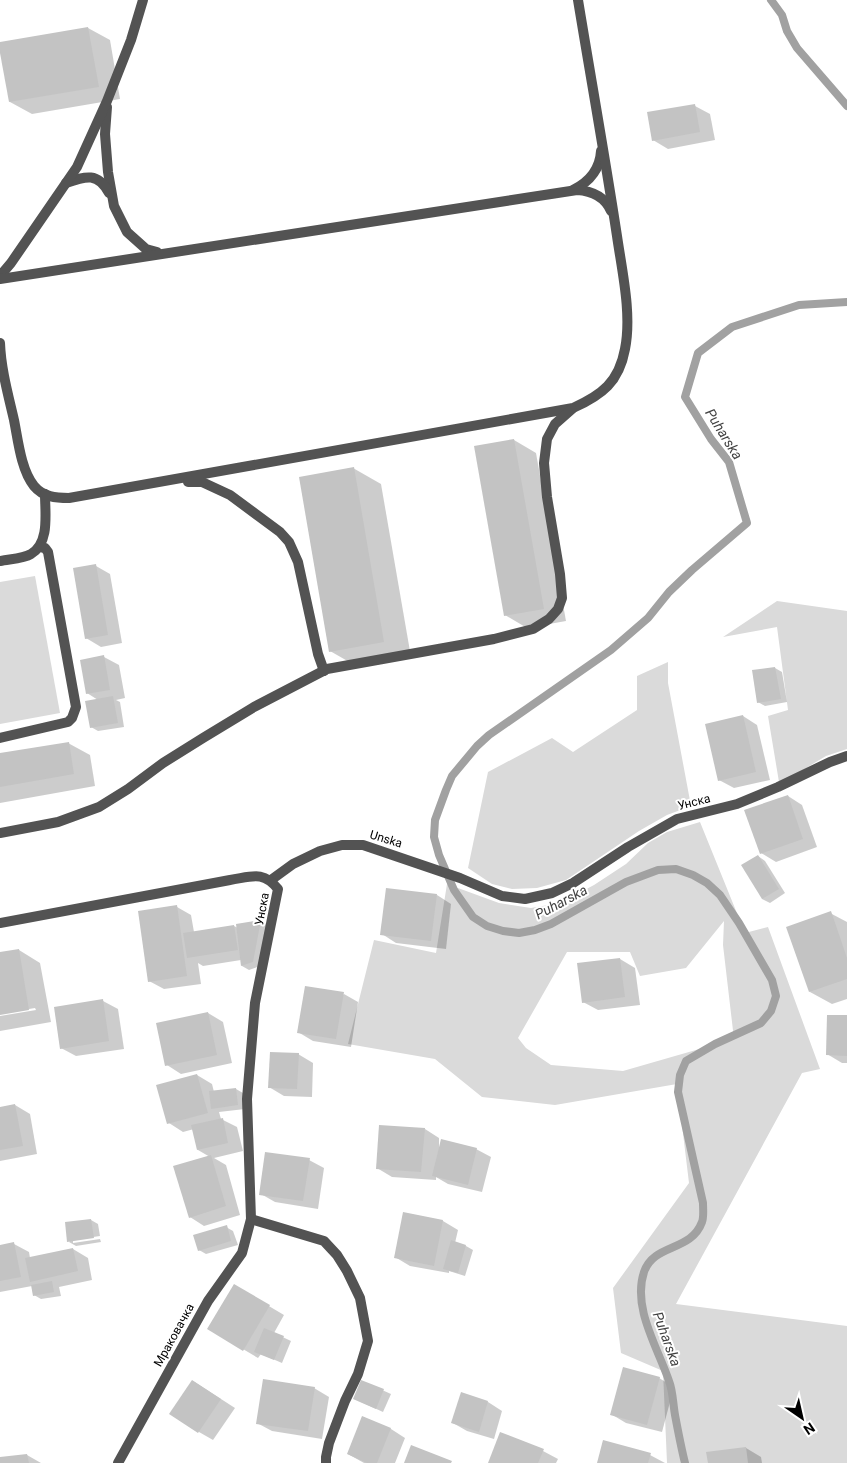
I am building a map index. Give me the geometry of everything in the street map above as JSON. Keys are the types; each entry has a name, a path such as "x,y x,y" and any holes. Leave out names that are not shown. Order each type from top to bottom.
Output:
{"street":[{"path":"0,277 77,167 107,101 131,40 143,0"},
{"path":"0,343 1,360 28,478 35,487 55,498 70,498 573,408 596,397 614,379 626,349 627,304 602,138 578,0"},
{"path":"107,101 106,143 108,172 114,206"},
{"path":"565,192 583,184 596,170 600,161 602,138"},
{"path":"66,183 84,176 98,179 105,185 127,232 146,249 161,254"},
{"path":"0,277 586,190 602,199 609,206 615,222"},
{"path":"0,833 58,822 99,807 202,738 254,707 324,670 494,639 533,629 549,618 558,609 562,598 560,574 547,497 544,462 547,439 555,424 573,408"},
{"path":"162,482 202,482 230,495 273,527 289,542 298,562 318,654 324,670"},
{"path":"0,561 30,555 40,547 45,530 46,494"},
{"path":"0,738 68,722 72,718 76,707 48,552 46,548 40,547"},
{"name":"Унска","path":"469,881 502,896 524,899 552,893 573,883 628,846 677,819 737,804 847,756"},
{"name":"Unska","path":"271,880 294,864 320,851 342,844 363,845 469,881"},
{"name":"Унска","path":"0,923 230,880 260,876 271,880 278,889 277,899 255,1003 247,1099 251,1219"},
{"path":"251,1219 324,1240 347,1271 360,1298 368,1341 358,1374 345,1401 330,1443 326,1463"},
{"name":"Мраковачка","path":"118,1463 208,1301 242,1253 251,1219"}],"shaded area":[{"path":"35,576 60,713 0,724 0,582"},
{"path":"777,601 847,611 847,749 826,756 779,782 768,716 788,710 777,627 723,637"},
{"path":"668,662 668,683 691,806 667,815 639,831 566,880 537,888 512,889 492,884 468,868 488,772 552,738 573,752 637,710 637,676"},
{"path":"700,822 745,933 768,927 820,1069 802,1073 676,1304 847,1326 847,1463 667,1463 663,1371 621,1353 613,1288 689,1183 677,1084 555,1105 482,1097 435,1059 348,1044 374,940 436,953 447,884 499,903 531,908 560,903 594,885 626,864 648,843 667,832","holes":["724,921 723,945 734,1039 623,1071 551,1065 526,1048 518,1038 567,952 630,952 640,976 686,968"]}],"building":[{"path":"88,27 99,87 9,102 0,53 0,42"},
{"path":"695,104 700,132 652,141 647,112"},
{"path":"514,439 544,609 504,616 474,446"},
{"path":"354,467 384,642 329,652 299,477"},
{"path":"96,564 108,635 85,639 73,568"},
{"path":"104,655 110,690 86,694 80,660"},
{"path":"775,667 781,699 757,703 752,670"},
{"path":"113,696 118,723 90,728 85,701"},
{"path":"743,715 756,772 718,781 705,724"},
{"path":"69,742 74,774 0,787 0,753"},
{"path":"788,795 803,839 760,854 744,810"},
{"path":"758,855 779,889 762,899 741,865"},
{"path":"386,888 437,894 431,941 380,935"},
{"path":"177,905 187,976 148,982 138,911"},
{"path":"831,911 847,958 847,979 809,992 786,927"},
{"path":"261,920 253,962 241,966 236,924"},
{"path":"234,925 238,950 187,958 183,933"},
{"path":"19,949 29,1010 0,1015 0,952"},
{"path":"620,958 625,997 582,1003 577,963"},
{"path":"305,986 344,992 336,1039 297,1033"},
{"path":"103,999 109,1041 60,1049 54,1007"},
{"path":"208,1012 217,1055 165,1066 156,1023"},
{"path":"827,1015 847,1015 847,1056 826,1055"},
{"path":"270,1052 299,1053 297,1089 268,1088"},
{"path":"197,1074 208,1113 167,1124 156,1085"},
{"path":"236,1088 238,1105 211,1109 209,1091"},
{"path":"15,1104 23,1146 0,1150 0,1107"},
{"path":"223,1118 228,1143 197,1150 191,1125"},
{"path":"379,1125 425,1128 421,1172 376,1169"},
{"path":"441,1139 477,1148 468,1185 432,1176"},
{"path":"265,1152 310,1158 303,1201 259,1195"},
{"path":"211,1155 226,1206 189,1218 173,1166"},
{"path":"403,1212 443,1220 434,1266 394,1258"},
{"path":"91,1219 94,1238 67,1242 65,1222"},
{"path":"227,1225 231,1241 198,1251 193,1235"},
{"path":"451,1240 466,1245 458,1273 443,1269"},
{"path":"14,1242 21,1277 0,1281 0,1245"},
{"path":"73,1248 78,1271 30,1282 25,1258"},
{"path":"52,1281 54,1292 33,1296 31,1285"},
{"path":"234,1284 270,1305 243,1351 207,1329"},
{"path":"264,1328 284,1336 274,1360 254,1352"},
{"path":"623,1367 660,1377 647,1425 610,1415"},
{"path":"263,1379 315,1387 308,1431 256,1424"},
{"path":"192,1380 221,1399 198,1433 169,1414"},
{"path":"361,1380 384,1389 376,1409 353,1399"},
{"path":"461,1392 488,1401 479,1432 451,1423"},
{"path":"362,1416 391,1428 377,1463 367,1463 347,1454"},
{"path":"500,1432 544,1449 538,1463 488,1463"},
{"path":"603,1440 651,1453 648,1463 597,1463"},
{"path":"411,1445 452,1461 451,1463 404,1463"},
{"path":"746,1447 748,1463 708,1463 706,1452"},
{"path":"27,1454 29,1463 0,1463 0,1457"}],"waterway":[{"name":"Puharska","path":"771,0 782,15 787,31 797,48 847,106"},
{"name":"Puharska","path":"685,1463 671,1389 648,1328 641,1300 641,1286 644,1272 649,1263 664,1251 690,1238 697,1232 703,1220 703,1203 678,1092 680,1075 686,1061 715,1044 761,1023 771,1011 776,996 772,980 739,923 720,895 707,883 693,875 676,869 658,870 626,882 551,924 535,930 519,933 487,926 473,917 454,890 439,855 434,837 435,820 452,776 477,746 489,735 611,650 648,618 669,592 692,570 747,523 729,462 711,439 685,397 698,353 732,327 799,305 847,302"}]}
